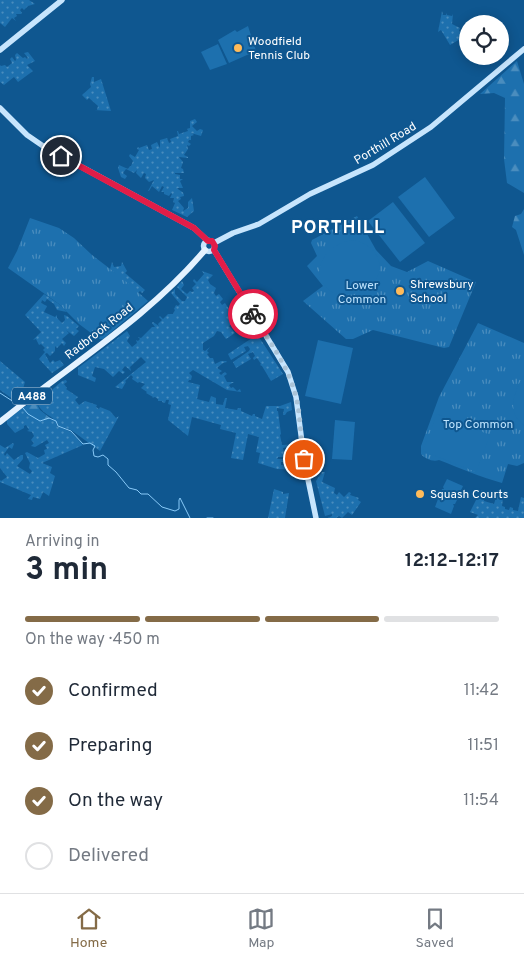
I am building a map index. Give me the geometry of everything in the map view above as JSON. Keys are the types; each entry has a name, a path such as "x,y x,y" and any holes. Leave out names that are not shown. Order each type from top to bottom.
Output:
{"main road":[{"path":"0,50 62,0"},
{"name":"Porthill Road","path":"211,242 259,224 310,194 373,165 432,127 524,49"},
{"path":"0,108 27,135 43,146 194,228 215,246 214,250 288,372 296,397 305,465 316,518"},
{"path":"211,242 204,245 205,250 210,252 214,250"},
{"name":"Radbrook Road","path":"0,422 29,398 124,328 173,283 205,250"}],"green space":[{"path":"0,0 29,0 35,4 28,6 24,10 22,8 20,10 22,13 16,14 17,16 14,18 16,21 12,18 5,27 0,23"},
{"path":"442,11 443,15 447,13 447,15 452,16 453,14 452,24 459,28 459,40 450,45 441,30 438,32"},
{"name":"Woodfield Tennis Club","path":"248,26 256,51 229,63 218,40 235,30 237,32"},
{"name":"Woodfield Tennis Club","path":"218,44 227,64 210,70 201,52"},
{"path":"28,52 35,61 27,65 33,71 18,82 14,77 4,85 0,82 0,65 7,67 12,63 10,59 12,57 16,60 15,55 17,53 27,59 24,53"},
{"path":"517,61 524,84 524,193 507,183 504,159 505,98 494,93 480,94"},
{"path":"92,77 94,77 94,82 101,79 111,111 94,110 97,110 98,106 82,95 91,87"},
{"path":"195,119 197,122 192,126 197,131 203,130 201,136 191,133 194,135 191,136 191,140 188,142 191,144 187,145 188,149 184,155 188,158 179,157 183,162 181,168 184,173 175,173 180,175 180,179 183,179 180,181 183,188 177,188 184,194 178,201 184,208 183,211 188,208 188,202 192,198 194,211 187,217 172,210 175,203 173,202 174,198 170,198 171,193 169,196 161,192 164,187 162,186 159,192 152,186 148,191 154,180 149,182 145,178 146,174 144,173 141,178 136,173 137,170 134,173 126,169 123,173 127,176 125,179 121,177 118,168 119,165 128,169 131,166 133,161 129,156 130,154 135,157 139,150 137,149 138,147 147,145 149,150 152,149 151,145 157,142 160,148 160,140 167,138 169,143 171,142 170,139 178,136 177,131 179,134 188,131 190,121"},
{"path":"425,177 455,218 429,237 398,197"},
{"path":"393,202 425,243 400,262 368,221"},
{"path":"524,209 524,255 516,230 512,227 515,216 521,214"},
{"name":"Lower Common","path":"357,216 376,250 391,266 407,272 428,261 476,282 449,347 444,348 373,330 353,339 346,339 303,301 323,286 307,266 317,256 311,243 312,240"},
{"path":"30,218 59,228 74,238 148,301 103,339 99,339 79,324 59,304 8,268"},
{"path":"352,240 359,241 373,250 379,263 379,272 376,280 361,292 341,295 332,292 319,277 321,263 333,248"},
{"path":"112,262 114,267 121,266 122,262 127,271 125,273 145,290 142,293 140,291 138,293 110,269"},
{"path":"202,271 213,275 208,280 216,288 214,293 216,296 219,294 223,299 220,302 222,305 225,303 229,309 228,311 234,316 235,320 238,320 229,326 235,333 226,339 221,332 217,331 214,336 203,343 203,350 205,351 210,347 207,354 210,358 213,358 215,364 221,361 227,362 217,368 222,371 219,373 221,375 225,372 227,374 224,376 227,382 234,382 229,385 231,388 233,387 237,391 240,389 241,392 227,390 193,370 189,373 192,376 188,382 200,385 197,399 209,402 211,396 216,398 216,404 223,405 225,398 227,398 225,408 237,410 241,408 241,411 252,416 255,414 255,416 262,419 266,406 280,406 291,402 292,410 285,415 283,415 284,409 277,408 280,435 282,445 296,444 298,457 288,447 283,448 285,456 288,457 278,457 277,459 284,459 281,465 293,465 294,459 298,460 299,470 277,469 258,463 260,453 256,452 259,437 248,434 243,460 231,458 236,433 220,429 221,425 192,417 188,436 168,420 171,405 168,404 169,400 166,400 165,403 146,393 141,388 145,384 138,383 132,379 131,375 125,381 122,389 115,387 146,362 141,357 130,367 131,371 125,366 122,370 125,372 123,374 119,371 113,377 104,369 95,367 92,376 96,378 95,382 78,375 78,368 127,331 130,336 127,341 132,347 137,343 136,340 140,339 138,337 141,338 152,327 155,327 153,322 159,326 158,324 162,320 159,317 163,319 168,314 173,314 176,305 180,304 171,293 175,289 175,294 182,301 185,301 187,297 177,287 182,281 184,285 181,289 187,294 190,291 194,291 192,288 196,284 193,281 194,279 197,282 204,274"},
{"path":"44,294 67,312 57,310 54,304 47,299 45,302 42,300 41,303 47,306 44,312 55,317 57,315 57,318 62,323 65,320 64,315 67,316 79,326 76,329 79,331 74,336 66,330 69,333 62,339 66,343 64,346 62,343 57,348 55,346 55,351 50,356 47,353 45,354 50,363 53,360 55,362 60,360 64,365 52,373 39,359 45,352 43,350 45,348 41,344 39,345 36,339 33,340 41,332 25,315"},
{"name":"Top Common","path":"478,323 524,343 524,463 517,466 508,464 502,483 439,460 429,460 421,454 421,446 439,397"},
{"path":"255,336 259,337 283,374 271,381 257,358 254,360 253,352 248,354 251,359 236,368 233,362 249,351 248,346 244,347 246,351 231,360 228,354"},
{"path":"318,340 353,348 341,404 305,396"},
{"path":"0,361 25,382 23,389 28,395 17,402 0,390"},
{"path":"524,375 524,426 516,417 513,406 519,384"},
{"path":"66,380 67,382 64,384 66,389 78,397 75,400 79,405 85,401 97,405 96,407 99,409 100,407 110,411 116,418 119,416 100,451 71,430 59,426 57,422 42,411 37,403 62,381"},
{"path":"35,400 40,410 49,419 39,421 27,414 23,408"},
{"path":"23,408 27,414 39,421 49,419 56,421 57,426 71,432 83,445 42,463 52,467 50,473 55,476 49,496 43,492 40,499 33,497 32,500 28,499 31,495 0,482 0,480 7,477 0,468 0,445 5,448 13,443 12,449 9,447 4,454 5,456 7,453 14,460 23,455 23,459 17,466 30,474 32,471 29,468 30,463 25,453 27,452 38,458 45,454 44,450 47,449 45,445 49,443 47,440 35,447 31,446 34,443 31,440 34,436 32,432 27,431 29,430 26,425 15,433 7,424 7,419"},
{"path":"437,414 490,435 476,472 423,451"},
{"path":"335,420 355,422 352,460 332,459"},
{"path":"322,472 325,472 322,482 335,488 334,493 337,495 339,492 344,497 349,492 351,493 350,495 359,498 358,500 361,502 352,515 348,512 342,518 339,516 328,518 332,514 325,516 316,481"},
{"path":"447,479 463,486 459,495 457,494 459,496 455,504 453,504 451,514 435,507"},
{"path":"274,489 283,492 283,494 289,493 285,518 268,518"},
{"path":"481,490 491,493 490,497 485,496 484,501 494,504 497,494 509,496 503,497 502,506 509,510 510,507 518,511 521,497 524,498 524,518 475,518 478,515 470,512"}],"waterway":[{"path":"0,393 17,404"},
{"path":"23,408 28,414 40,421 49,418 56,421 58,426 71,431 83,444 90,443 95,446 93,450 94,456 103,455 108,459 108,465 129,488 137,490 141,494 148,494 162,507 175,511 179,509 180,498 190,518"},
{"path":"207,518 213,518"}],"way so far":[{"path":"253,314 288,372 296,397 304,459"}],"place":[{"name":"Woodfield Tennis Club","path":"238,48"},
{"name":"Shrewsbury School","path":"400,291"},
{"name":"Squash Courts","path":"420,494"}],"district":[{"name":"PORTHILL","path":"338,227"}],"route":[{"path":"61,156 194,228 208,241 212,241 215,246 214,250 253,314"}]}
